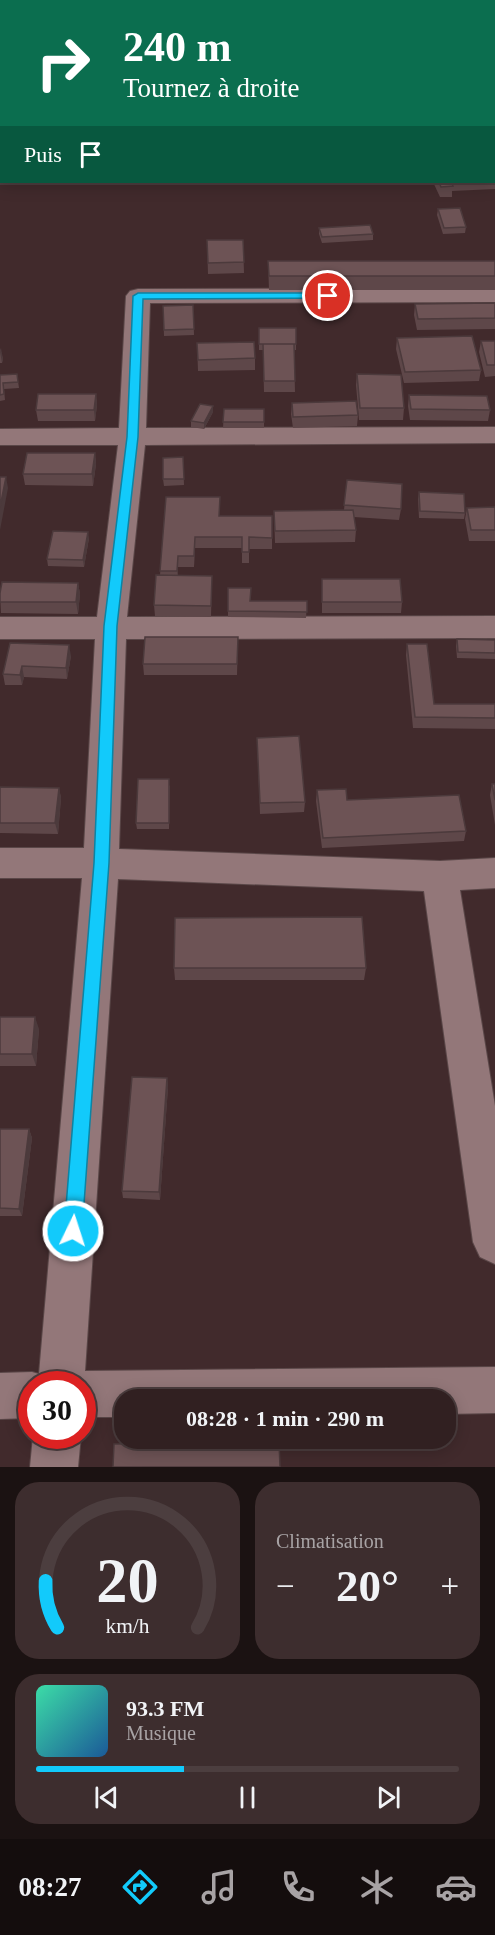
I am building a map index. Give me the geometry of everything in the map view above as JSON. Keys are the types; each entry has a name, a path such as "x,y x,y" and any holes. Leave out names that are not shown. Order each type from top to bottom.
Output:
{"street":[{"path":"62,1371 101,863 111,626 132,437 138,296 495,295"},
{"path":"0,437 495,435"},
{"path":"0,628 495,627"},
{"path":"0,863 101,863 440,876 495,873"},
{"path":"440,876 495,1242"},
{"path":"96,1394 495,1390"},
{"path":"0,1396 18,1395"},
{"path":"54,1467 56,1449"}],"building":[{"path":"439,183 452,183 453,186 441,187"},
{"path":"460,208 466,227 444,228 438,209"},
{"path":"370,225 373,234 322,237 319,228"},
{"path":"207,240 243,240 244,262 208,263"},
{"path":"268,261 495,261 495,276 269,276"},
{"path":"495,303 495,318 418,319 415,304"},
{"path":"193,305 194,329 164,330 163,306"},
{"path":"259,328 296,328 296,344 259,344"},
{"path":"472,336 481,370 405,372 397,338"},
{"path":"481,341 495,341 495,365 487,365"},
{"path":"254,342 255,358 198,360 197,343"},
{"path":"263,344 294,344 295,381 264,381"},
{"path":"17,374 18,382 3,383 4,394 0,395 0,375"},
{"path":"357,374 401,375 404,408 360,408"},
{"path":"38,394 96,394 94,410 36,410"},
{"path":"409,395 487,396 490,410 411,409"},
{"path":"356,401 358,415 293,417 292,403"},
{"path":"200,404 213,406 204,423 191,421"},
{"path":"224,409 264,409 264,422 223,422"},
{"path":"27,453 95,453 92,474 23,474"},
{"path":"183,457 184,479 163,479 163,458"},
{"path":"0,477 6,477 0,507"},
{"path":"347,480 402,484 401,509 344,505"},
{"path":"419,492 464,494 465,513 420,511"},
{"path":"166,497 220,497 219,516 272,516 272,538 249,537 249,552 242,552 242,537 195,537 194,556 178,556 177,571 160,571"},
{"path":"495,507 495,530 471,530 467,508"},
{"path":"353,510 356,530 275,531 274,511"},
{"path":"53,531 88,532 83,560 47,559"},
{"path":"156,575 212,576 211,606 154,605"},
{"path":"322,579 400,579 402,602 322,602"},
{"path":"2,582 78,583 76,602 0,602"},
{"path":"228,588 251,588 250,601 307,601 307,612 228,611"},
{"path":"145,637 238,637 237,664 143,664"},
{"path":"457,639 495,640 495,653 458,652"},
{"path":"10,643 69,645 66,668 22,666 20,675 3,674"},
{"path":"407,644 427,644 434,704 495,704 495,718 415,717"},
{"path":"299,736 305,802 260,803 257,738"},
{"path":"138,779 169,779 169,823 136,823"},
{"path":"492,784 495,784 495,800"},
{"path":"0,787 59,788 55,823 0,823"},
{"path":"346,789 347,800 459,795 466,831 323,838 317,790"},
{"path":"362,917 366,968 174,968 175,918"},
{"path":"0,1017 35,1017 32,1054 0,1054"},
{"path":"132,1077 167,1078 159,1192 122,1191"},
{"path":"0,1129 29,1129 19,1209 0,1208"},
{"path":"114,1444 114,1449 279,1449 280,1467 113,1467"}],"route":[{"path":"73,1231 101,863 111,626 132,437 138,296 328,296"}]}
